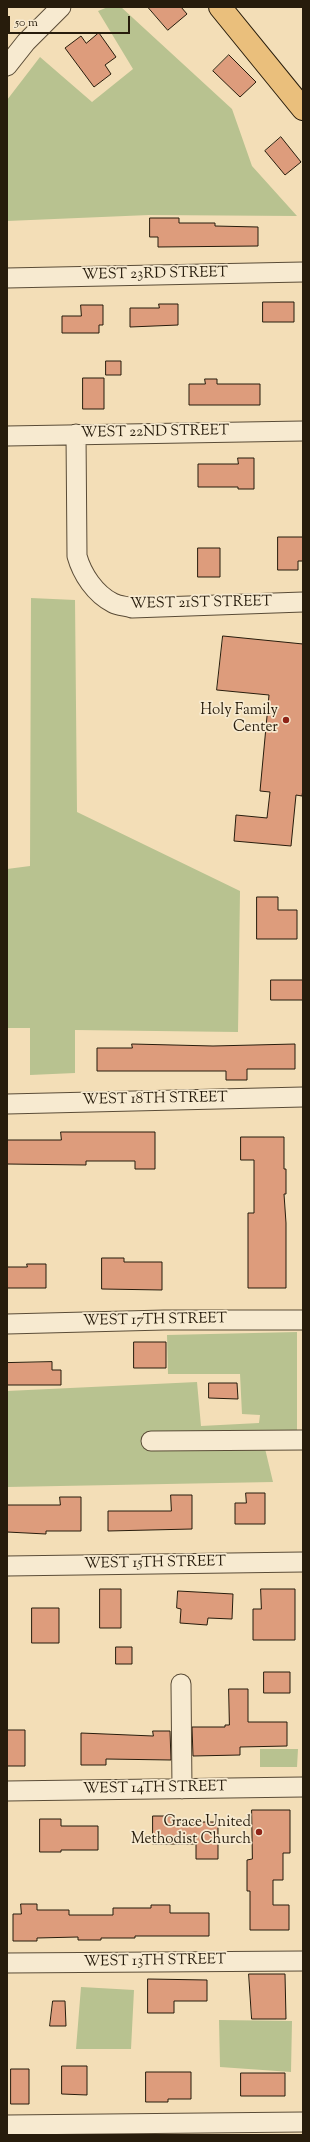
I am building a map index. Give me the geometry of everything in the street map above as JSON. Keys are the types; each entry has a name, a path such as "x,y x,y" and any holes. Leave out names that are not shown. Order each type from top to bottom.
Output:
{"main road":[{"path":"220,7 303,109"}],"street":[{"path":"7,66 26,42 61,7"},
{"name":"WEST 23RD STREET","path":"7,278 303,272"},
{"name":"WEST 22ND STREET","path":"7,436 303,431"},
{"name":"WEST 21ST STREET","path":"76,434 77,556 88,582 113,603 132,608 303,602"},
{"name":"WEST 18TH STREET","path":"7,1104 303,1098"},
{"name":"WEST 17TH STREET","path":"7,1324 164,1320 303,1320"},
{"path":"151,1441 303,1440"},
{"name":"WEST 15TH STREET","path":"7,1566 303,1562"},
{"path":"181,1684 182,1789"},
{"name":"WEST 14TH STREET","path":"7,1791 303,1787"},
{"name":"WEST 13TH STREET","path":"7,1964 303,1961"},
{"path":"7,2125 303,2122"}],"green space":[{"path":"108,7 121,7 232,109 252,166 297,216 149,215 7,221 7,100 40,57 92,102 133,69 98,11"},
{"path":"31,598 75,600 77,812 240,891 238,1032 75,1030 75,1073 30,1075 30,1028 7,1028 7,869 30,866"},
{"path":"297,1332 297,1433 262,1436 273,1482 7,1487 7,1391 197,1382 201,1426 259,1423 260,1415 242,1414 240,1374 168,1374 167,1335"},
{"path":"260,1749 298,1749 297,1767 260,1767"},
{"path":"81,1987 134,1990 131,2049 76,2049"},
{"path":"219,2020 292,2021 291,2072 220,2067"}],"building":[{"path":"148,7 181,7 187,14 168,30"},
{"path":"99,33 116,57 105,65 111,74 94,87 65,48 81,36 86,43"},
{"path":"229,55 256,82 240,97 213,71"},
{"path":"281,137 301,162 285,175 265,151"},
{"path":"150,218 179,218 179,223 215,223 215,226 258,227 258,246 158,247 158,237 150,237"},
{"path":"263,302 294,302 294,322 263,322"},
{"path":"159,304 178,304 178,325 130,327 130,308 159,308"},
{"path":"81,305 103,305 103,325 99,325 99,333 62,333 62,316 81,316"},
{"path":"106,361 121,361 121,375 106,375"},
{"path":"83,378 104,378 104,409 83,409"},
{"path":"205,379 217,379 217,384 260,384 260,405 189,405 189,384 205,384"},
{"path":"238,458 254,458 254,489 238,489 238,487 198,487 198,464 238,464"},
{"path":"278,537 303,537 303,561 298,561 298,570 278,570"},
{"path":"198,548 220,548 220,577 198,577"},
{"path":"223,636 303,644 303,789 302,796 296,795 291,846 234,841 236,815 267,818 270,792 260,791 269,695 217,690"},
{"path":"257,897 278,897 278,910 297,910 297,939 257,939"},
{"path":"271,980 303,980 303,1000 271,1000"},
{"path":"132,1044 213,1046 295,1044 295,1069 247,1069 247,1080 226,1080 226,1071 97,1071 97,1048 132,1048"},
{"path":"61,1132 155,1132 155,1169 135,1169 135,1161 86,1161 86,1165 7,1164 7,1140 61,1140"},
{"path":"241,1137 284,1137 284,1169 286,1169 286,1194 284,1194 286,1223 286,1288 248,1288 248,1213 254,1213 254,1160 241,1160"},
{"path":"102,1258 124,1258 124,1262 162,1262 162,1290 102,1289"},
{"path":"27,1264 46,1264 46,1288 7,1288 7,1267 27,1267"},
{"path":"134,1342 166,1342 166,1368 134,1368"},
{"path":"52,1362 52,1370 61,1370 61,1385 7,1385 7,1363"},
{"path":"209,1383 237,1383 238,1399 209,1398"},
{"path":"246,1493 265,1493 265,1524 235,1524 235,1503 246,1503"},
{"path":"171,1495 192,1495 192,1529 108,1531 108,1511 171,1511"},
{"path":"60,1497 81,1497 81,1531 46,1531 46,1534 7,1532 7,1505 60,1505"},
{"path":"100,1589 121,1589 121,1628 100,1628"},
{"path":"261,1589 295,1589 295,1640 253,1640 253,1609 261,1609"},
{"path":"178,1591 233,1594 232,1619 208,1618 207,1625 180,1623 181,1609 177,1608"},
{"path":"32,1608 59,1608 59,1643 32,1643"},
{"path":"116,1647 132,1647 132,1664 116,1664"},
{"path":"264,1672 290,1672 290,1693 264,1693"},
{"path":"229,1689 248,1689 248,1722 287,1722 287,1746 240,1747 240,1755 193,1756 192,1727 225,1727 225,1725 229,1725"},
{"path":"7,1730 25,1730 25,1766 7,1766"},
{"path":"153,1731 170,1731 171,1760 106,1759 106,1765 81,1765 81,1733 153,1736"},
{"path":"252,1810 290,1810 290,1853 283,1853 283,1880 273,1880 273,1905 289,1905 289,1930 250,1930 250,1891 247,1891 247,1860 252,1859"},
{"path":"153,1816 173,1816 173,1822 218,1822 218,1859 196,1859 196,1844 153,1844"},
{"path":"40,1819 61,1819 61,1826 98,1826 98,1850 61,1850 61,1852 40,1852"},
{"path":"21,1904 37,1904 37,1910 69,1910 69,1915 113,1915 113,1908 151,1908 151,1905 170,1905 170,1913 209,1913 209,1936 135,1936 135,1938 101,1938 101,1940 78,1940 78,1937 37,1938 37,1941 13,1941 13,1914 21,1914"},
{"path":"249,1974 285,1974 286,2019 252,2019"},
{"path":"148,1979 207,1980 207,2001 174,2001 174,2013 148,2013"},
{"path":"53,2001 65,2001 66,2026 50,2026"},
{"path":"62,2066 87,2066 87,2095 62,2094"},
{"path":"11,2069 29,2069 29,2104 11,2104"},
{"path":"146,2072 191,2072 191,2099 168,2099 168,2102 146,2102"},
{"path":"241,2073 285,2073 285,2096 241,2096"}],"place":[{"name":"Holy Family Center","path":"286,720"},
{"name":"Grace United Methodist Church","path":"259,1832"}]}
